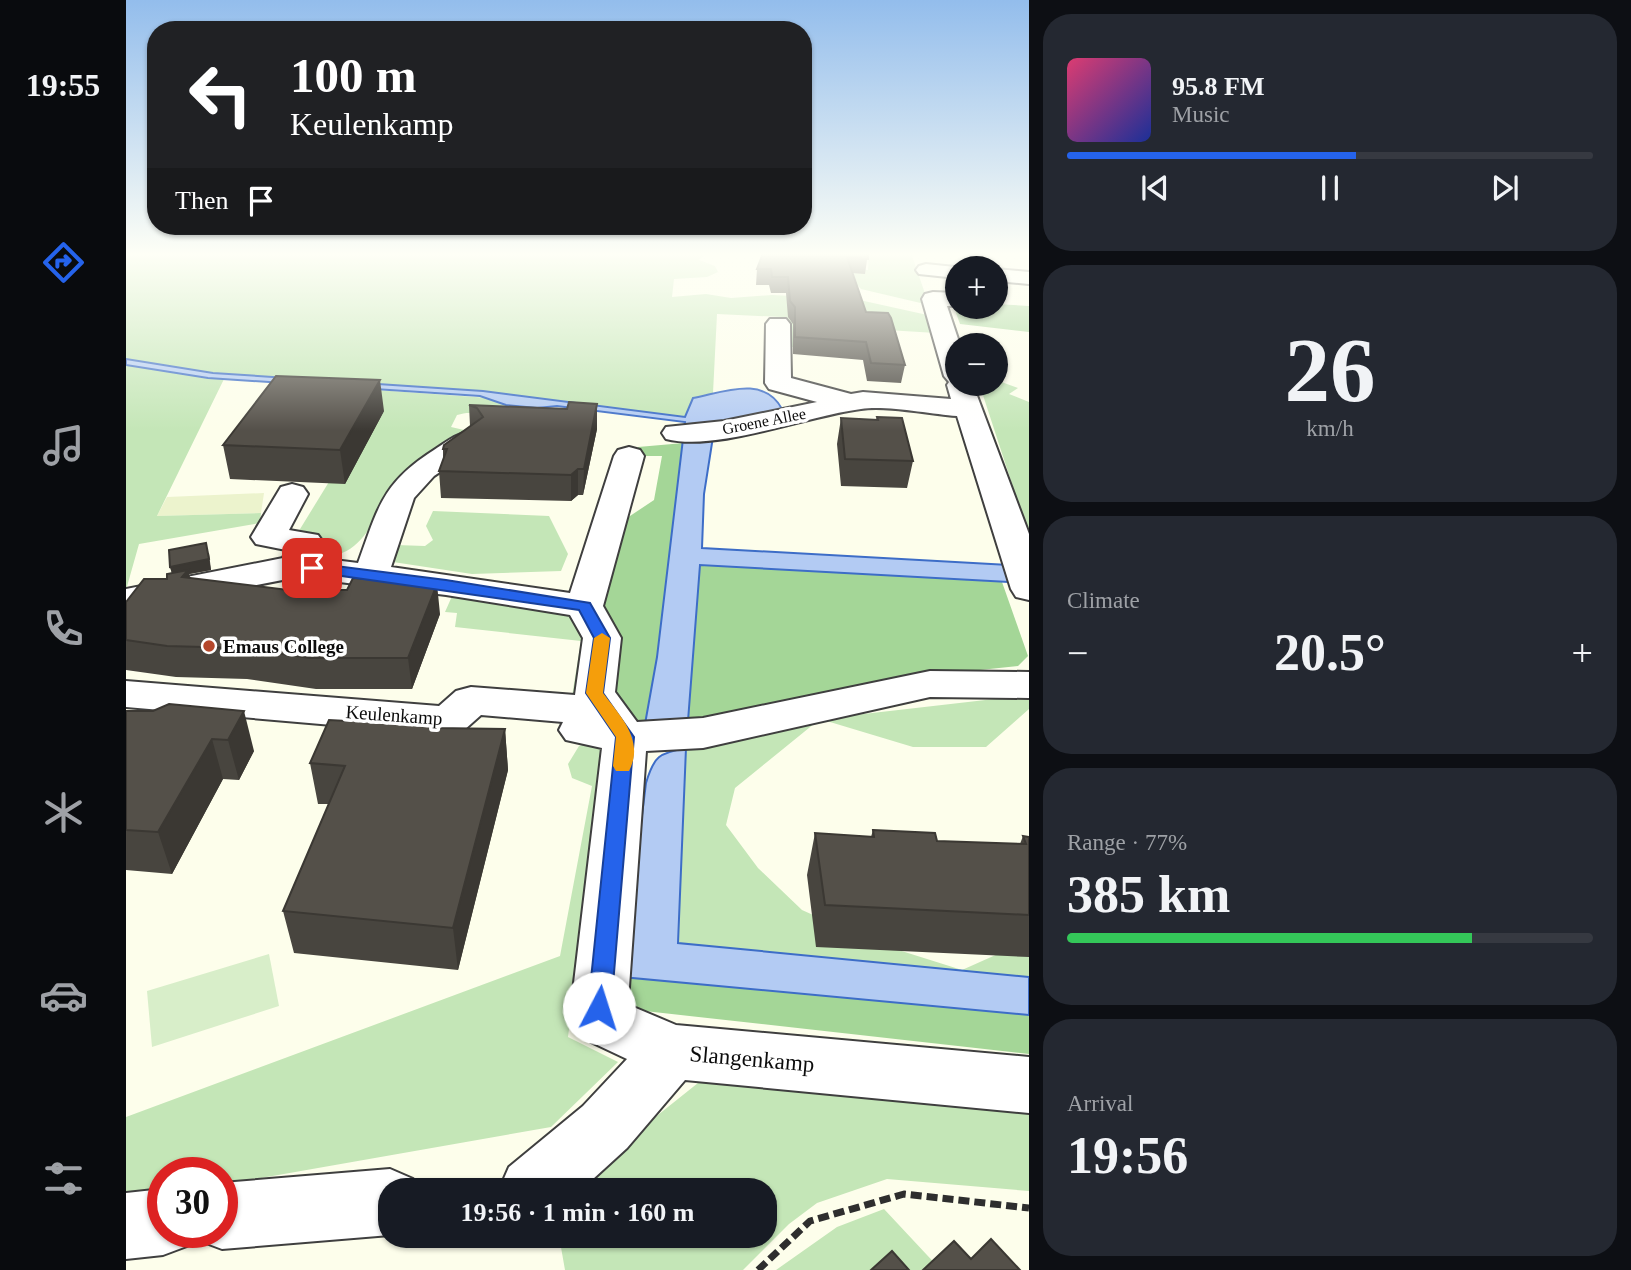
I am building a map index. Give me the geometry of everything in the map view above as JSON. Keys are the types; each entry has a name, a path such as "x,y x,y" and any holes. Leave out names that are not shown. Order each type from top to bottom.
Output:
{"street":[{"path":"937,312 945,337"},
{"name":"Groene Allee","path":"778,324 778,383 851,403"},
{"name":"Groene Allee","path":"676,433 724,430 863,400 963,396 1024,574"},
{"path":"371,575 399,496 423,470 467,441"},
{"path":"629,456 584,606 602,638 594,693 625,737 599,1008 611,1024 672,1052"},
{"path":"292,494 268,537 306,542 298,566"},
{"path":"126,603 139,597 298,566 584,606"},
{"name":"Keulenkamp","path":"126,694 448,721 471,701 589,710 581,730 625,737 703,733 930,684 1029,685"},
{"name":"Slangenkamp","path":"546,1178 605,1127 672,1052 1029,1084"},
{"path":"238,1215 378,1203"},
{"path":"126,1226 147,1224"}],"path":[{"path":"758,1270 810,1221 904,1194 1029,1208"}],"green space":[{"path":"126,312 915,312 932,316 936,333 887,330 800,347 783,347 782,317 717,314 713,393 693,398 686,417 483,391 213,373 126,359"},
{"path":"1008,312 1029,312 1029,332 960,324 958,319 1008,319"},
{"path":"126,365 224,379 157,516 261,513 260,523 139,544 126,590"},
{"path":"1008,384 1018,388 1009,394 1029,402 1029,536 983,396 1008,396"},
{"path":"349,388 489,398 506,405 512,429 479,414 457,415 451,427 464,430 396,481 386,492 372,525 359,542 334,556 311,557 297,534 370,415"},
{"path":"684,443 657,657 645,724 621,714 605,688 599,614 618,524 654,500 662,456 636,456 638,447"},
{"path":"264,493 261,513 157,516 167,497"},
{"path":"433,511 549,516 568,554 561,571 472,574 393,562 391,554 396,545 425,546 433,540 426,526"},
{"path":"699,565 1002,582 1028,656 1018,666 923,676 688,721"},
{"path":"453,594 574,611 584,624 582,694 572,696 581,641 455,627 457,613 445,612"},
{"path":"1029,695 1029,709 986,747 913,747 820,719"},
{"path":"820,719 735,788 726,825 758,868 802,910 873,942 962,970 1029,940 1029,977 678,943 686,748"},
{"path":"594,742 605,743 568,1037 618,1062 551,1127 238,1182 238,1157 147,1157 147,1199 126,1202 126,1117 560,956 592,786 572,778 568,764 579,746"},
{"path":"269,954 279,1006 152,1047 147,991"},
{"path":"622,977 1029,1015 1029,1054 618,1008"},
{"path":"708,1075 1029,1106 1029,1191 887,1179 817,1203 777,1236 777,1178 579,1178"},
{"path":"884,1209 941,1270 776,1270 837,1227"},
{"path":"561,1248 765,1248 743,1270 565,1270"}],"water":[{"path":"126,359 213,373 483,391 685,417 693,398 742,388 754,389 765,392 782,409 773,416 715,424 704,494 702,548 1029,566 1029,583 700,565 688,721 645,724 657,657 685,422 557,406 537,408 506,405 480,396 208,378 126,365"},
{"path":"686,748 678,943 1029,977 1029,1015 622,977 646,783 659,757"}],"building":[{"path":"795,312 888,313 905,365 871,363 866,342 795,337"},
{"path":"276,376 380,380 340,450 223,445"},
{"path":"569,402 597,404 584,469 578,469 571,475 439,471 447,449 443,449 444,445 483,417 477,408 469,405 567,409"},
{"path":"877,417 902,418 913,461 845,459 841,418 878,420"},
{"path":"206,543 209,559 170,567 169,550"},
{"path":"188,570 182,577 288,590 347,590 353,578 437,584 408,658 310,658 239,648 167,646 126,640 126,602 144,579 167,579 167,574"},
{"path":"169,704 244,711 228,740 212,739 158,832 126,830 126,711 153,711"},
{"path":"350,716 435,728 505,729 453,928 283,911 345,766 310,763 329,720 347,721"},
{"path":"873,830 935,833 937,841 1026,844 1023,836 1029,837 1029,915 825,905 815,833 874,837"},
{"path":"991,1239 1020,1270 923,1270 954,1241 971,1259"},
{"path":"892,1251 909,1270 871,1270"}],"slow traffic":[{"path":"602,638 594,693 625,737 622,766"}],"place":[{"name":"Emaus College","path":"209,646"}],"route":[{"path":"312,568 446,584 584,606 602,638 594,693 625,737 599,1008"}]}
